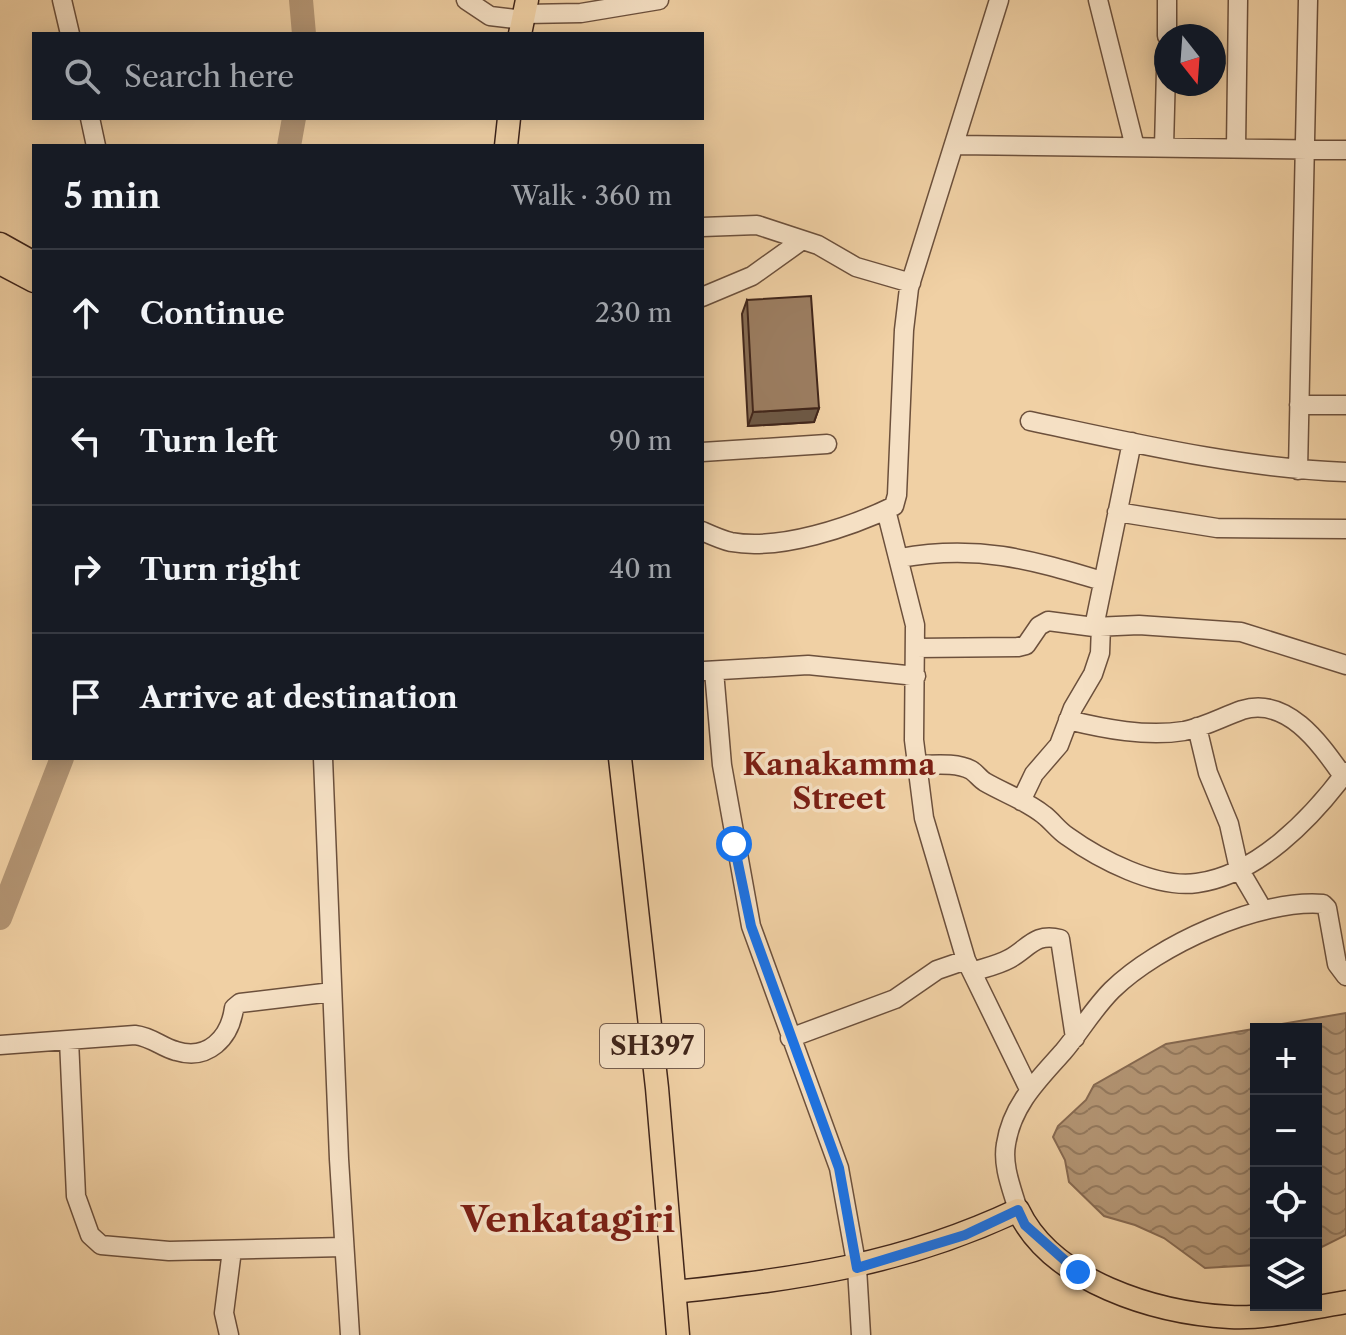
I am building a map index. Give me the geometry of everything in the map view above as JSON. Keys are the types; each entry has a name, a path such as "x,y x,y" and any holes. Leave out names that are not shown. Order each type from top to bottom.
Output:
{"main road":[{"path":"506,144 509,120"},
{"path":"0,244 32,262"},
{"path":"0,263 32,280"},
{"name":"SH397","path":"620,760 657,1088 678,1335"},
{"path":"675,1292 857,1268 965,1235 1018,1210 1025,1225 1078,1272 1158,1304 1232,1317 1346,1302"}],"street":[{"path":"62,0 70,32"},
{"path":"466,0 490,16 524,17 581,13 659,0"},
{"path":"704,532 730,542 762,543 818,534 894,506 904,330 911,283 999,0"},
{"path":"1098,0 1135,147"},
{"path":"1167,0 1167,24"},
{"path":"1236,148 1238,0"},
{"path":"1298,470 1308,0"},
{"path":"1164,147 1165,96"},
{"path":"90,120 96,144"},
{"path":"956,145 1346,150"},
{"path":"704,227 757,225 818,245 856,267 911,283"},
{"path":"704,296 764,269 801,241"},
{"path":"1299,405 1346,405"},
{"path":"1030,421 1298,470 1346,472"},
{"path":"1021,801 1034,774 1059,745 1100,653 1097,626 1102,581 1132,442"},
{"path":"704,452 827,444"},
{"path":"886,510 915,625 913,718 924,818 969,966 1029,1089"},
{"path":"1117,512 1217,528 1346,529"},
{"path":"896,546 1005,554 1102,581"},
{"path":"915,648 1018,647 1026,645 1039,626 1048,621 1241,632 1346,665"},
{"path":"861,1335 857,1268 839,1168 751,926 734,844 708,671 808,665 916,676"},
{"path":"917,765 951,765 972,770 982,781 1021,801 1069,838 1165,882 1195,884 1227,876 1267,852 1305,820 1345,774 1306,728 1284,714 1260,708 1245,709 1197,727 1151,733 1068,720"},
{"path":"1197,727 1208,773 1229,824 1239,869 1263,910"},
{"path":"323,760 350,1335"},
{"path":"1018,1210 1006,1169 1005,1146 1013,1117 1029,1089 1075,1038 1113,989 1145,964 1196,937 1263,910 1323,904 1327,908 1337,964 1346,976"},
{"path":"790,1038 895,999 937,970 1011,958 1031,940 1060,939 1075,1038"},
{"path":"0,1045 151,1037 173,1051 188,1053 208,1048 224,1039 231,1028 234,1008 240,1003 332,992"},
{"path":"69,1040 76,1196 90,1235 101,1245 123,1250 344,1247"},
{"path":"229,1335 224,1313 232,1250"}],"water":[{"path":"1346,1013 1346,1235 1322,1247 1322,1023 1288,1023"},
{"path":"1250,1030 1250,1265 1205,1268 1164,1238 1104,1216 1069,1182 1065,1160 1053,1137 1058,1126 1086,1100 1094,1085 1166,1044"}],"building":[{"path":"811,296 819,408 753,412 747,300"}],"waterway":[{"path":"301,0 304,32"},
{"path":"289,144 294,120"},
{"path":"0,918 61,760"}],"district":[{"name":"Kanakamma Street","path":"839,782"},
{"name":"Venkatagiri","path":"568,1219"}],"route":[{"path":"734,844 751,926 839,1168 857,1268 965,1235 1018,1210 1025,1225 1078,1272"}]}
